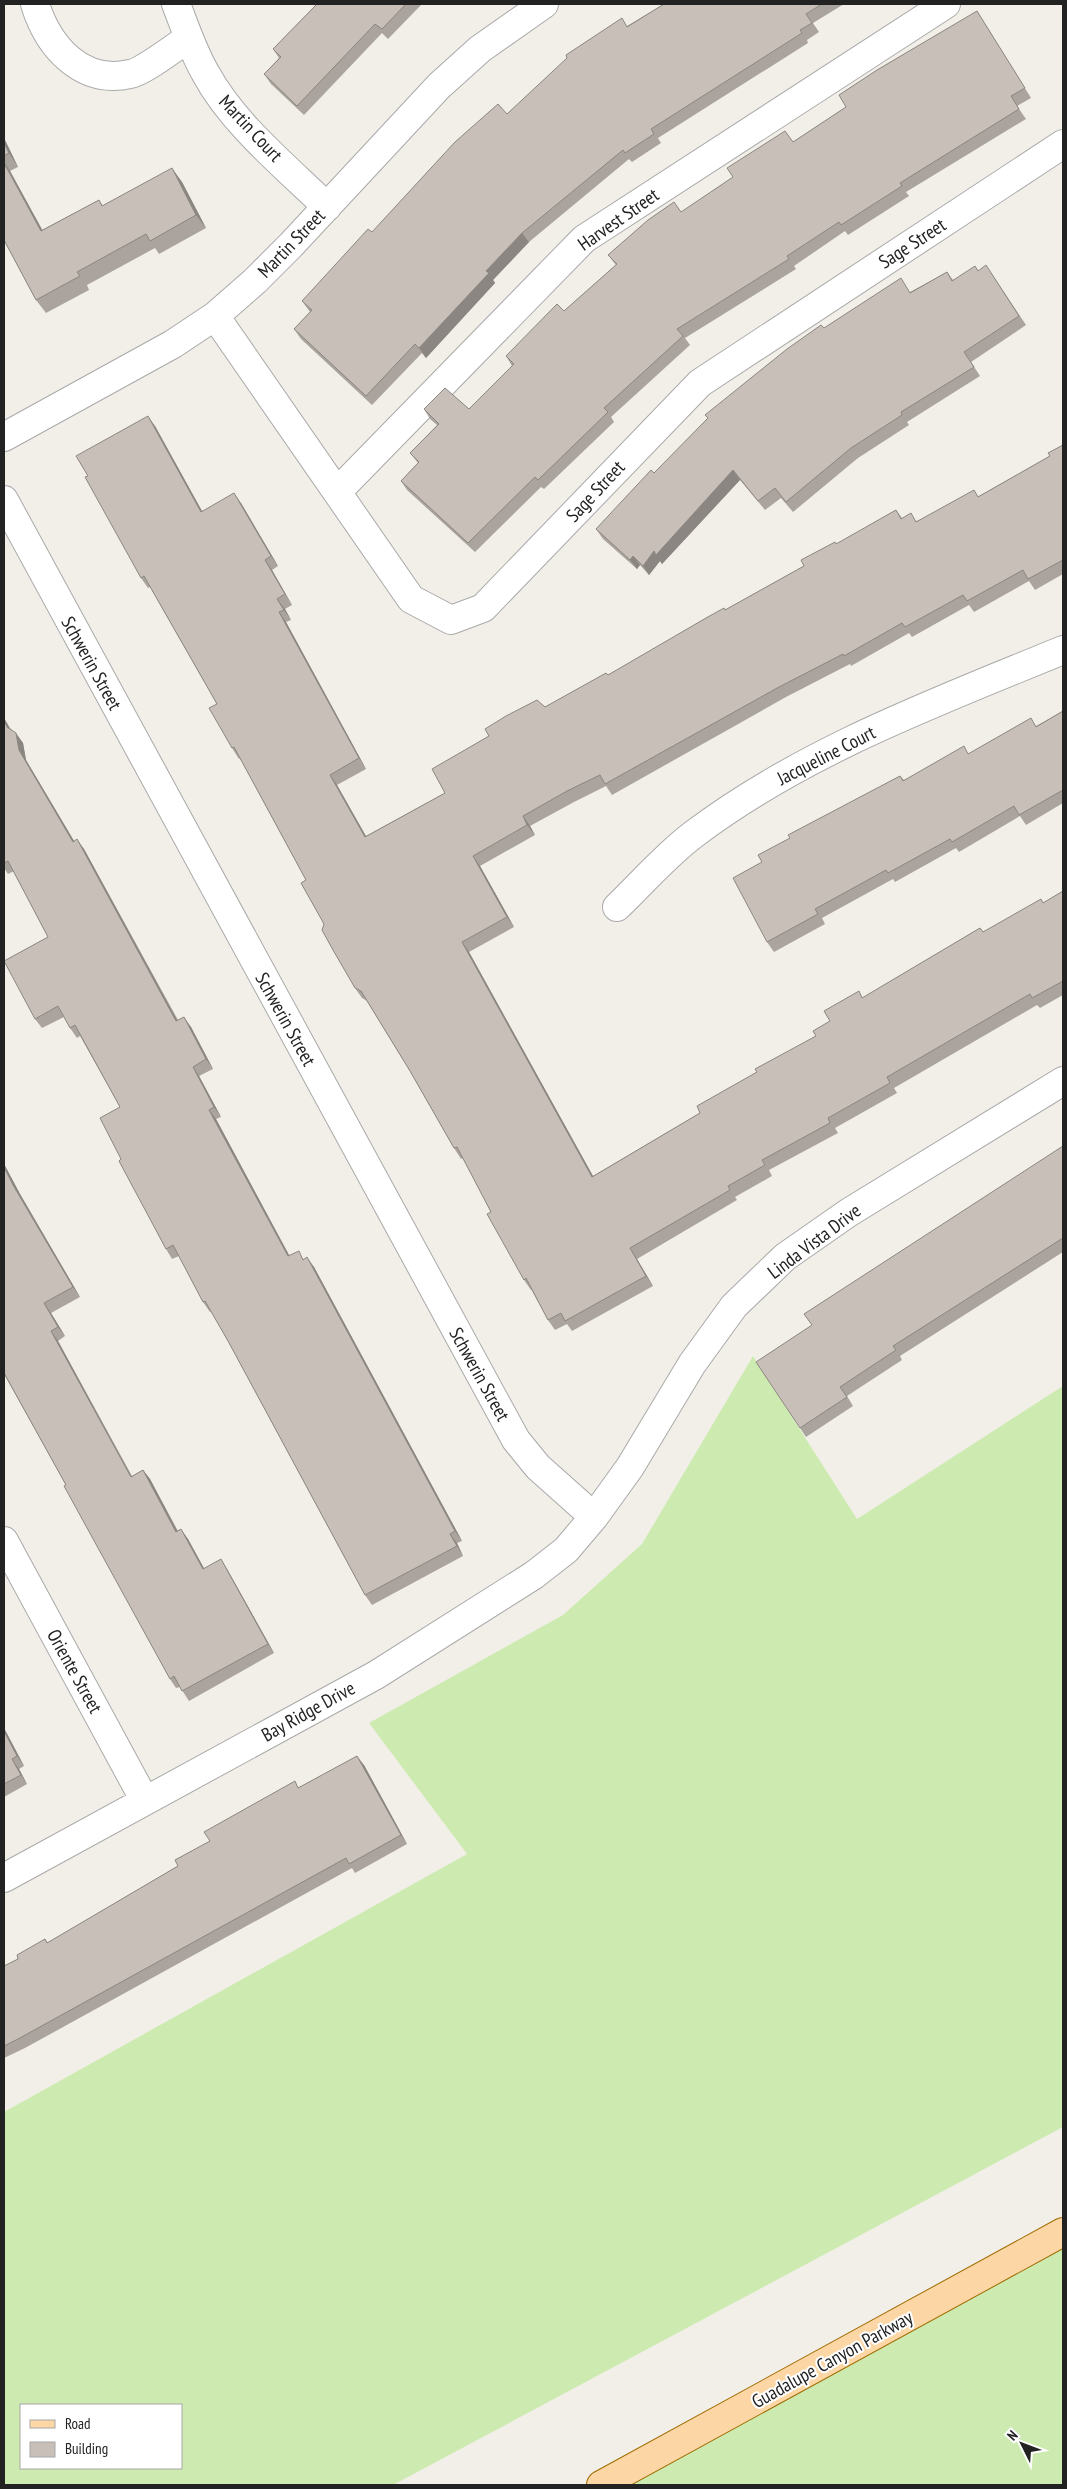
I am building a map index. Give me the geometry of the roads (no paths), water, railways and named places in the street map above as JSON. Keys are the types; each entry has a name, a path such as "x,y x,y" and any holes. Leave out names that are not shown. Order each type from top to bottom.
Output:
{"main road":[{"name":"Guadalupe Canyon Parkway","path":"601,2485 1063,2232"}],"street":[{"path":"35,4 42,26 61,51 86,72 106,76 131,74 189,38"},
{"name":"Martin Court","path":"176,4 206,74 222,100 327,207"},
{"name":"Martin Street","path":"4,437 173,344 215,316 255,281 327,207 439,86 480,49 544,4"},
{"name":"Harvest Street","path":"337,492 584,240 946,4"},
{"name":"Sage Street","path":"215,316 411,599 451,620 484,608 700,383 1063,144"},
{"name":"Schwerin Street","path":"4,500 516,1440 538,1467 594,1517"},
{"name":"Jacqueline Court","path":"617,907 693,835 755,793 860,736 926,706 1063,650"},
{"name":"Linda Vista Drive","path":"594,1517 630,1467 697,1356 734,1306 785,1257 848,1213 1063,1081"},
{"name":"Bay Ridge Drive","path":"4,1878 376,1674 534,1575 566,1550 594,1517"},
{"name":"Oriente Street","path":"4,1541 145,1801"}]}
